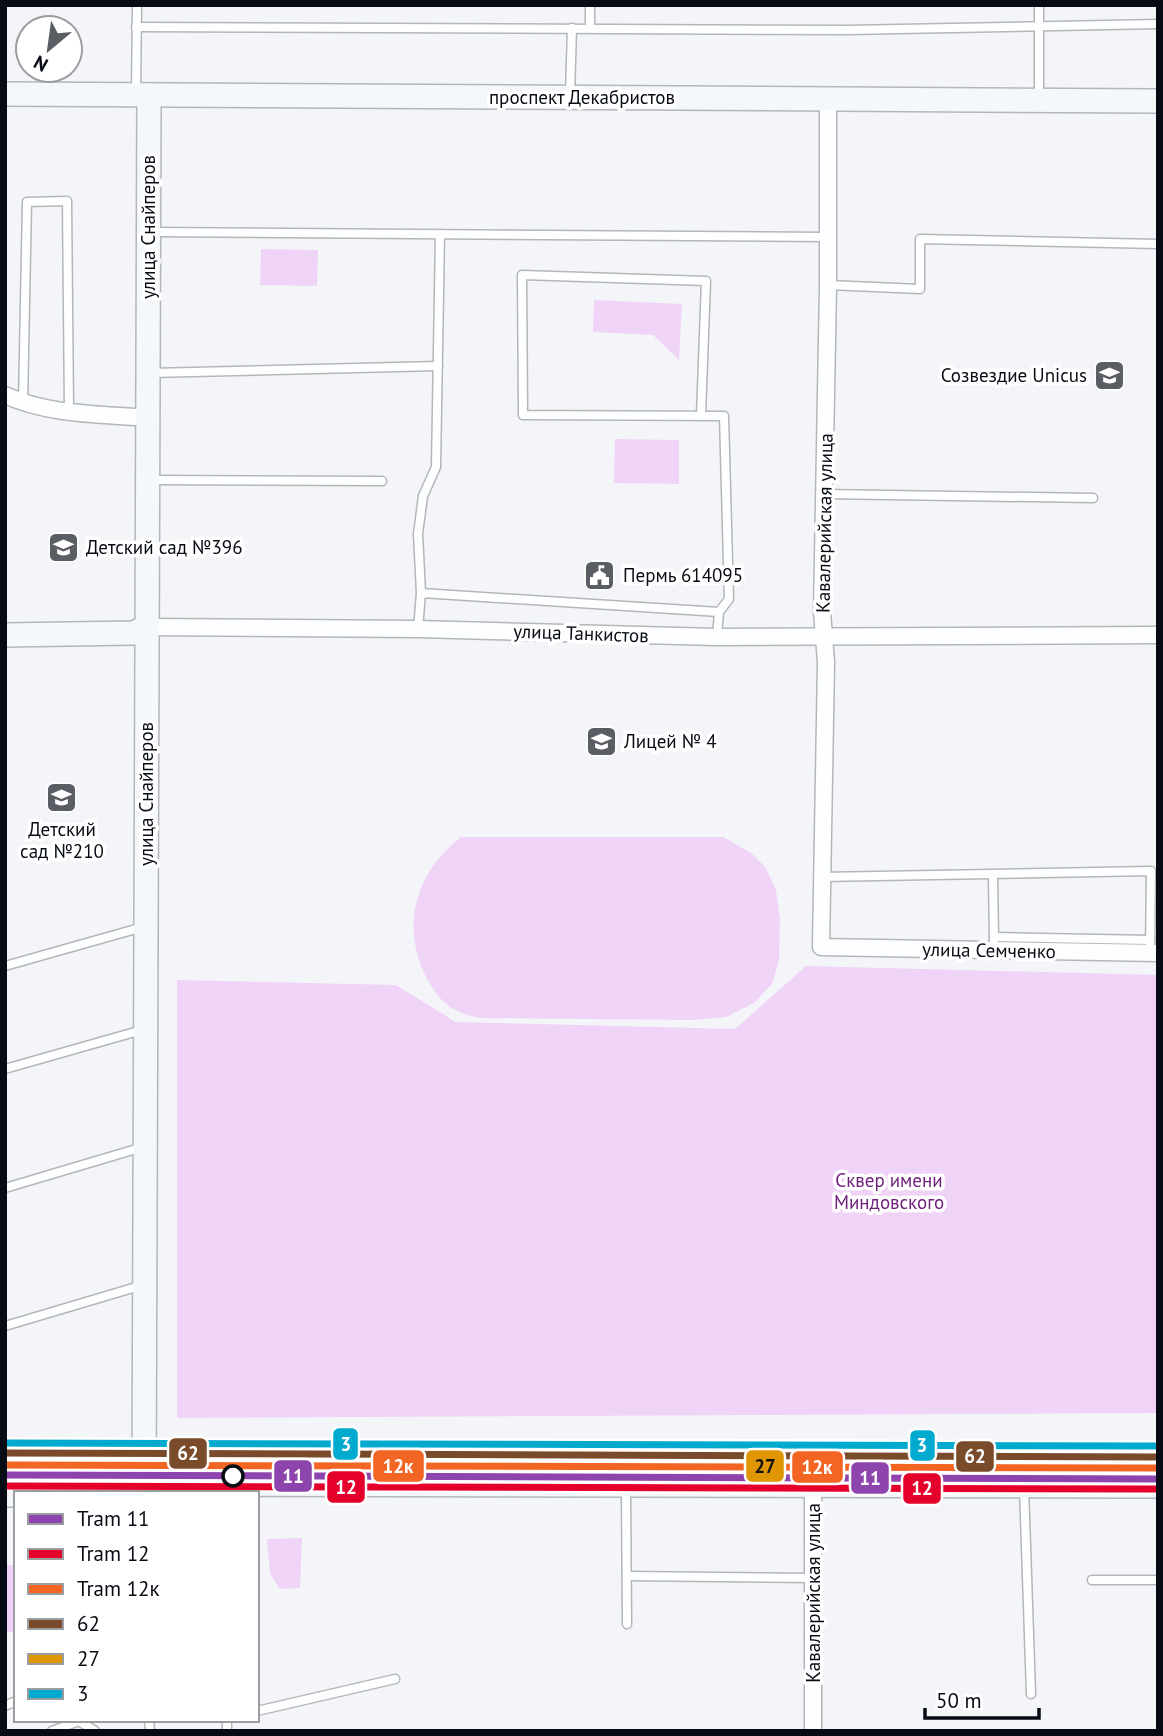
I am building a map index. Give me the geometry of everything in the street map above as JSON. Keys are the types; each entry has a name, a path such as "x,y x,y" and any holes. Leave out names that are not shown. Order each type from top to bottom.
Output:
{"main road":[{"name":"проспект Декабристов","path":"5,94 1158,101"},
{"name":"улица Снайперов","path":"138,1491 144,1453 148,373 148,232 142,95"},
{"name":"улица Танкистов","path":"5,635 133,633 147,627"},
{"path":"5,1453 1158,1457"},
{"path":"138,1491 181,1484 1158,1486"}],"street":[{"name":"Кавалерийская улица","path":"821,947 826,662 823,636 828,99"},
{"path":"5,396 23,403 69,411 147,418"},
{"name":"улица Танкистов","path":"147,627 418,629 717,637 1158,635"},
{"name":"улица Семченко","path":"821,947 994,944 1153,948"},
{"name":"Кавалерийская улица","path":"813,1456 813,1731"}],"lane":[{"path":"136,5 142,95"},
{"path":"590,5 590,28"},
{"path":"1039,5 1039,100"},
{"path":"136,27 846,30 1158,24"},
{"path":"570,97 572,28"},
{"path":"23,403 27,202 68,201 69,411"},
{"path":"148,232 828,237"},
{"path":"418,629 421,593 418,534 423,496 436,467 440,234"},
{"path":"828,285 920,289 920,239 1158,244"},
{"path":"701,415 706,281 523,275 523,415 724,416 729,598 719,612 717,637"},
{"path":"148,373 438,366"},
{"path":"146,480 382,481"},
{"path":"824,495 1093,498"},
{"path":"421,593 719,612"},
{"path":"821,877 1152,871 1153,948"},
{"path":"993,874 994,944"},
{"path":"5,966 146,927"},
{"path":"5,1069 145,1029"},
{"path":"5,1188 145,1146"},
{"path":"5,1325 144,1285"},
{"path":"1024,1485 1031,1694"},
{"path":"626,1486 627,1624"},
{"path":"627,1576 812,1578"},
{"path":"1092,1580 1158,1580"},
{"path":"259,1711 395,1679"},
{"path":"52,1731 76,1722"}],"green space":[{"path":"261,249 318,250 317,286 260,285"},
{"path":"594,300 682,304 679,360 653,335 593,332"},
{"path":"615,439 679,440 679,484 614,483"},
{"path":"461,837 723,837 751,853 766,868 776,890 780,920 779,960 772,984 754,1003 726,1017 691,1020 480,1018 455,1010 437,995 427,979 414,940 414,920 423,884 432,867"},
{"name":"Сквер имени Миндовского","path":"806,966 1158,975 1158,1413 177,1418 177,980 396,985 456,1022 735,1029"},
{"path":"302,1538 300,1588 280,1589 270,1574 267,1539"},
{"path":"5,1565 14,1565 14,1632 5,1632"}],"tram line":[{"name":"12к","path":"5,1465 1158,1468"},
{"name":"11","path":"5,1475 1158,1479"},
{"name":"12","path":"5,1486 1158,1489"}],"transit line":[{"name":"3","path":"5,1443 1158,1446"},
{"name":"62","path":"5,1453 1158,1457"},
{"name":"27","path":"5,1464 1158,1467"}],"place":[{"name":"Созвездие Unicus","path":"1110,375"},
{"name":"Детский сад №396","path":"63,547"},
{"name":"Пермь 614095","path":"600,575"},
{"name":"Лицей № 4","path":"601,741"},
{"name":"Детский сад №210","path":"62,798"}]}
